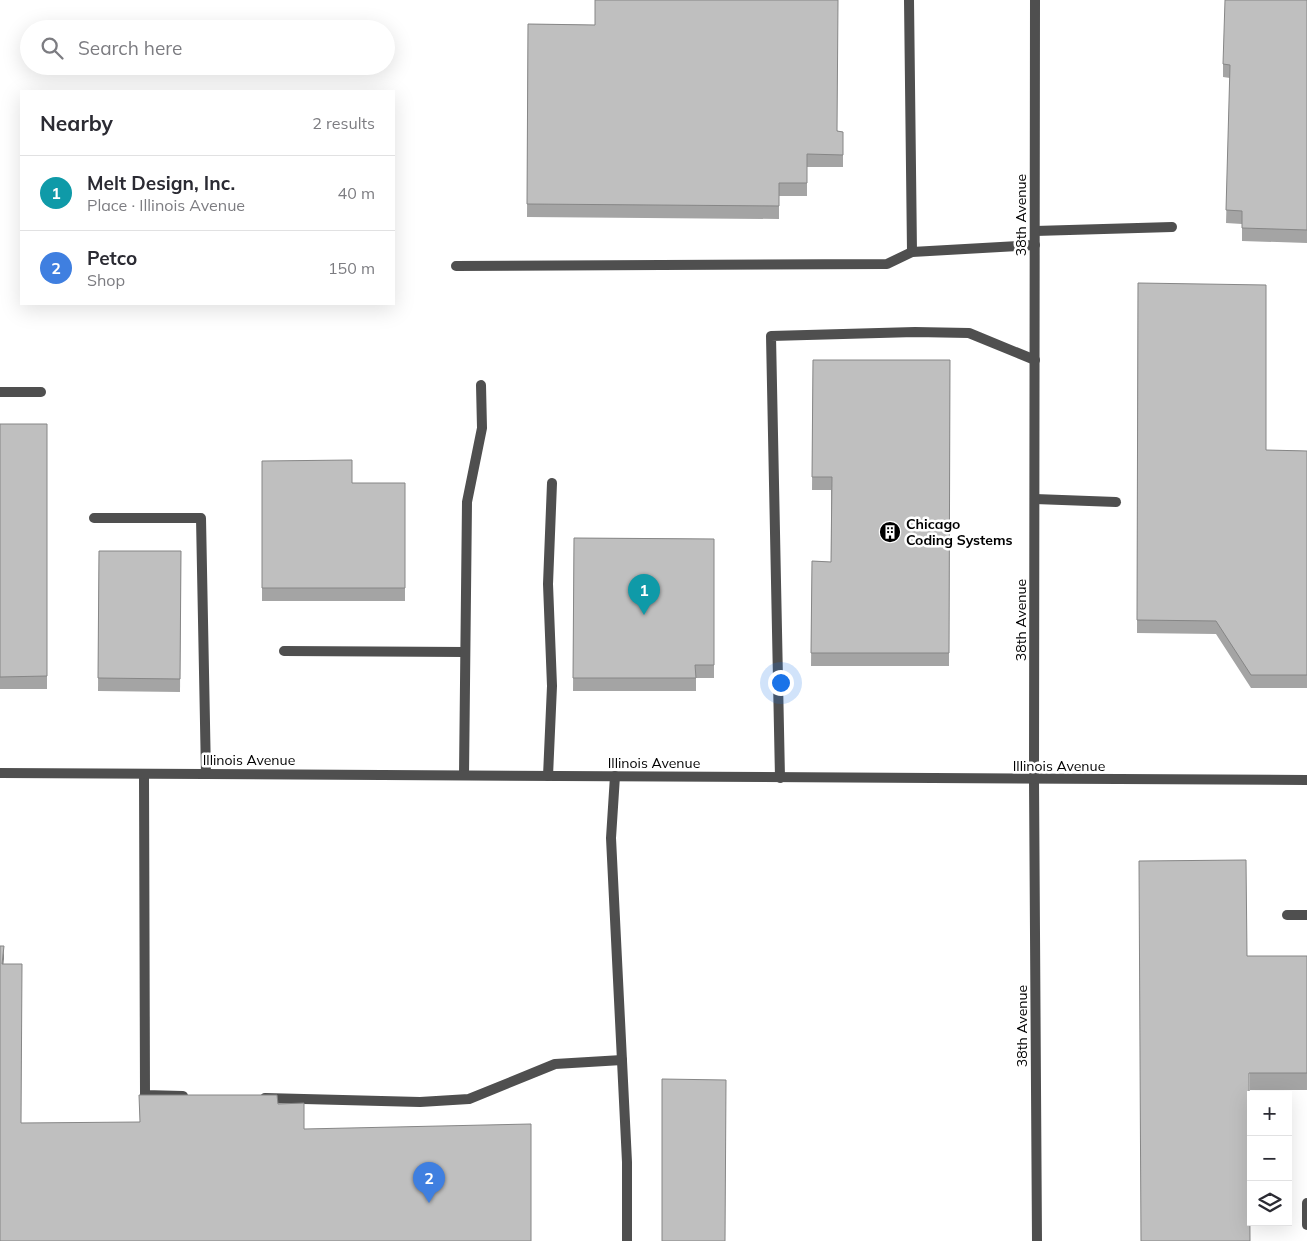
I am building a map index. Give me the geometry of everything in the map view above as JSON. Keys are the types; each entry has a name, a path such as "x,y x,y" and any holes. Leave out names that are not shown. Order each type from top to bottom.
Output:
{"street":[{"path":"909,0 912,252"},
{"name":"38th Avenue","path":"1035,0 1034,780 1037,1241"},
{"path":"1035,232 1172,227"},
{"path":"456,266 887,264 912,252 1035,246"},
{"path":"780,778 771,336 915,332 969,333 1035,360"},
{"path":"464,775 467,502 482,428 481,384"},
{"path":"0,392 41,392"},
{"path":"548,776 552,686 548,584 552,483"},
{"path":"1035,499 1116,502"},
{"path":"94,518 201,518 206,774"},
{"path":"284,651 465,652"},
{"name":"Illinois Avenue","path":"0,773 1307,780"},
{"path":"144,774 145,1095 194,1096"},
{"path":"615,776 611,838 627,1162 627,1241"},
{"path":"1287,915 1307,915"},
{"path":"253,1098 420,1102 469,1099 555,1064 622,1060"},
{"path":"1307,1203 1307,1225"}],"building":[{"path":"595,0 838,0 837,131 843,132 843,155 807,154 807,183 779,183 779,206 527,204 528,24 595,25"},
{"path":"1225,0 1307,0 1307,230 1242,228 1242,211 1226,210 1230,65 1223,64"},
{"path":"1138,283 1266,285 1266,450 1307,451 1307,675 1251,675 1216,621 1137,620"},
{"name":"Chicago Coding Systems","path":"813,360 950,360 949,653 811,653 812,561 831,562 832,477 812,477"},
{"path":"0,424 47,424 47,676 0,677"},
{"path":"352,460 352,483 405,483 405,588 262,588 262,461"},
{"path":"574,538 714,539 714,665 695,665 696,678 573,678"},
{"path":"99,551 181,551 180,679 98,678"},
{"path":"1246,860 1247,956 1307,956 1307,1073 1249,1073 1249,1091 1247,1091 1247,1226 1250,1226 1250,1241 1141,1241 1139,861"},
{"path":"0,946 4,946 2,964 22,964 21,1123 140,1122 139,1095 277,1095 278,1104 304,1103 304,1129 531,1124 531,1241 0,1241"},
{"path":"662,1079 726,1080 725,1241 662,1241"}],"place":[{"name":"Chicago Coding Systems","path":"890,532"},
{"name":"Melt Design, Inc.","path":"644,615"},
{"name":"Petco","path":"429,1203"}]}
